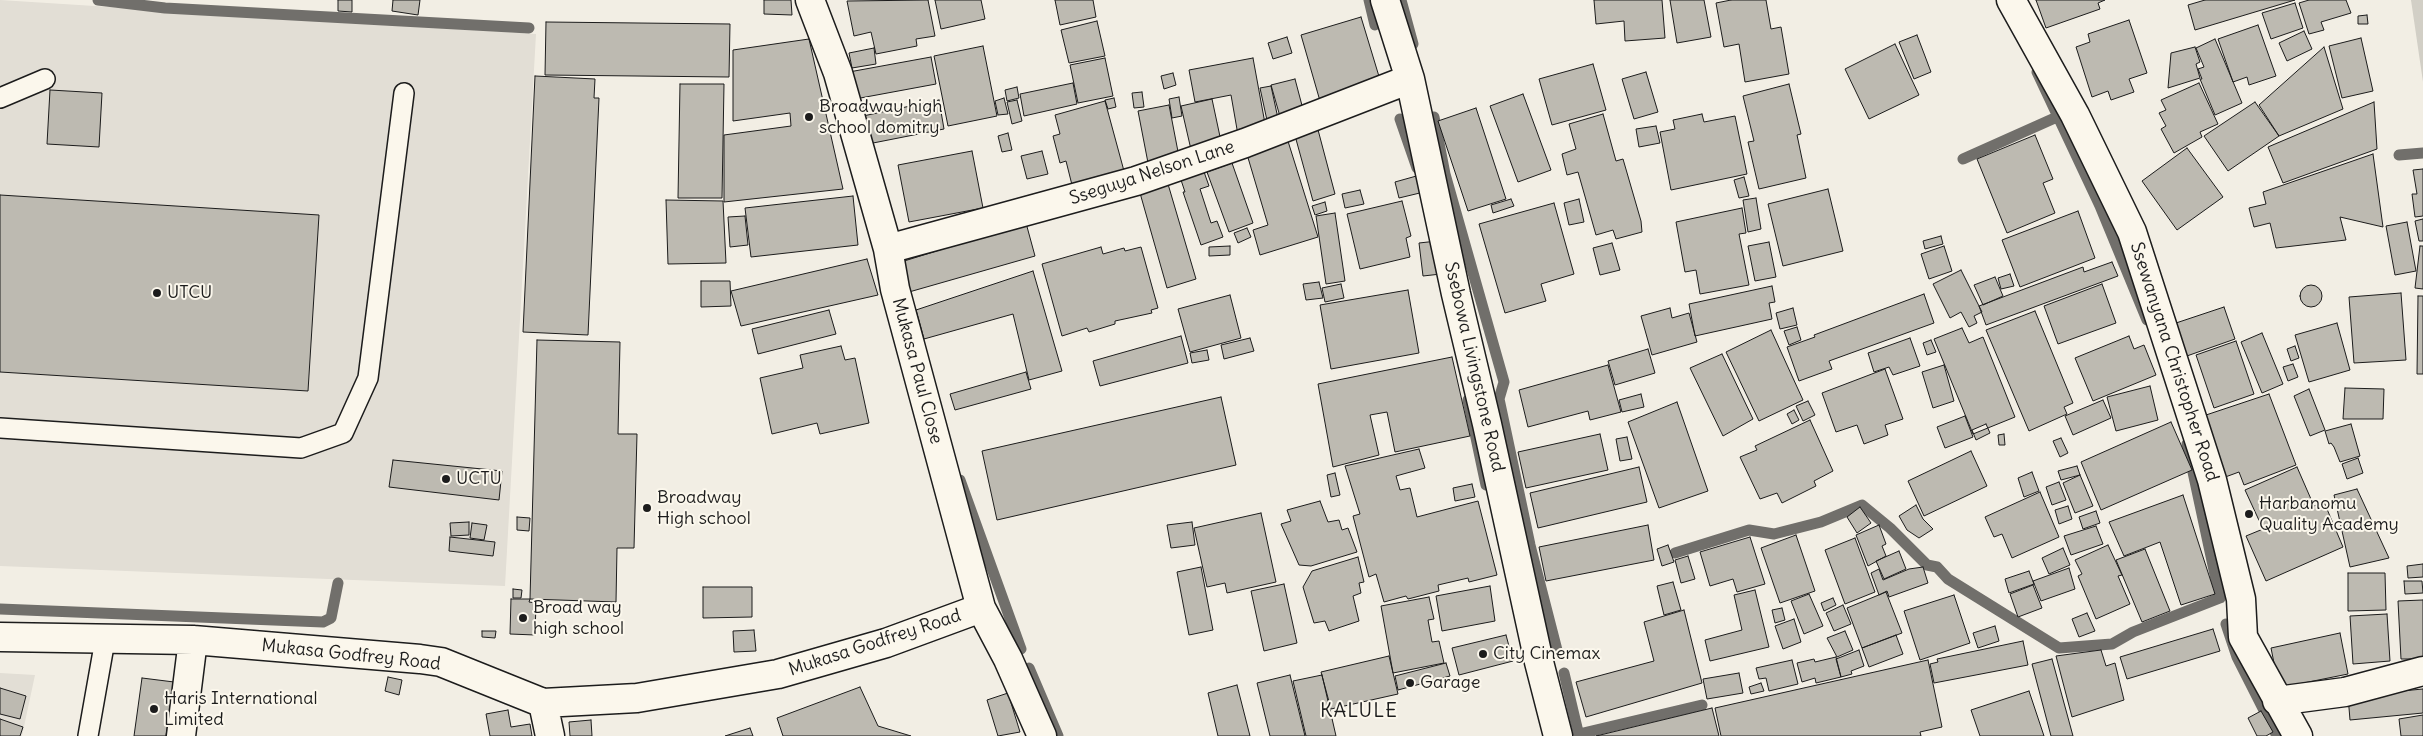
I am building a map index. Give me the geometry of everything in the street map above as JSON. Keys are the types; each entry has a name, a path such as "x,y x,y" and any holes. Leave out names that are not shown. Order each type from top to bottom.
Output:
{"street":[{"name":"Mukasa Paul Close","path":"810,0 838,73 888,249 897,298 981,608 1008,659 1042,736"},
{"name":"Ssebowa Livingstone Road","path":"1385,0 1410,79 1456,294 1487,424 1539,662 1558,736"},
{"name":"Ssewanyana Christopher Road","path":"2011,0 2075,115 2132,232 2212,480 2241,599 2243,637 2298,736"},
{"name":"Sseguya Nelson Lane","path":"888,249 1136,181 1245,143 1410,79"},
{"name":"Mukasa Godfrey Road","path":"0,637 193,640 441,662 543,703 637,698 778,674 886,643 981,608"},
{"path":"182,736 193,640"},
{"path":"2277,701 2345,692 2423,671"},
{"path":"543,703 550,736"}],"lane":[{"path":"0,98 45,79"},
{"path":"0,428 301,448 344,433 368,378 404,93"},
{"path":"88,736 106,640"}],"shaded area":[{"name":"UCTU","path":"0,0 536,34 505,586 0,566"},
{"path":"2411,0 2423,0 2423,82"},
{"path":"0,673 35,675 22,736 0,736"}],"building":[{"path":"338,0 352,0 352,12 338,11"},
{"path":"393,0 420,0 418,15 392,11"},
{"path":"764,0 791,0 792,15 764,14"},
{"path":"928,0 935,36 916,39 917,46 876,54 871,32 854,36 847,1"},
{"path":"935,0 981,0 985,19 941,29"},
{"path":"1055,0 1093,0 1096,17 1060,25"},
{"path":"1594,0 1662,0 1665,38 1625,41 1624,21 1596,24"},
{"path":"1670,0 1704,0 1711,37 1677,43"},
{"path":"1731,0 1766,0 1771,29 1781,27 1789,74 1745,82 1739,44 1724,47 1716,3"},
{"path":"2036,0 2105,0 2098,3 2100,9 2046,28"},
{"path":"2205,0 2295,0 2195,30 2188,5"},
{"path":"2309,0 2346,0 2351,13 2321,22 2324,30 2309,34 2299,3"},
{"path":"2295,3 2303,28 2271,39 2262,13"},
{"path":"2367,15 2368,24 2358,24 2358,16"},
{"path":"1361,17 1381,83 1320,101 1301,35"},
{"path":"2129,20 2147,73 2129,79 2134,92 2111,100 2108,91 2092,97 2076,47 2090,42 2088,34"},
{"path":"1097,21 1105,56 1069,63 1061,30"},
{"path":"546,22 730,24 729,77 545,75"},
{"path":"2258,25 2276,76 2249,85 2247,77 2233,82 2218,39"},
{"path":"2304,31 2312,49 2287,61 2279,43"},
{"path":"1917,35 1931,72 1914,79 1899,42"},
{"path":"1287,37 1292,53 1273,59 1268,43"},
{"path":"2361,38 2373,91 2342,98 2329,46"},
{"name":"Broadway high school domitry","path":"809,39 843,189 724,202 724,135 791,126 790,113 733,121 733,50"},
{"path":"2215,39 2242,103 2215,115 2200,79 2202,79 2198,69 2204,67 2196,48"},
{"path":"1895,44 1919,95 1869,119 1845,69"},
{"path":"983,46 997,116 948,126 934,56"},
{"path":"2195,47 2200,62 2196,64 2200,78 2168,88 2171,53"},
{"path":"2324,47 2343,109 2279,136 2259,105"},
{"path":"874,48 876,64 852,68 849,53"},
{"path":"931,57 936,84 855,99 849,72"},
{"path":"1105,58 1113,96 1078,103 1070,65"},
{"path":"1253,58 1266,129 1238,135 1231,95 1195,102 1189,70"},
{"path":"1593,64 1606,110 1552,125 1539,79"},
{"path":"1646,72 1658,112 1634,119 1622,79"},
{"path":"1173,73 1176,85 1164,89 1161,76"},
{"path":"535,76 595,79 594,98 599,98 588,335 523,332"},
{"path":"1295,79 1304,113 1281,120 1271,85"},
{"path":"1073,83 1077,104 1024,116 1020,94"},
{"path":"2199,83 2218,124 2200,132 2202,137 2174,153 2161,129 2166,126 2159,113 2166,110 2161,100"},
{"path":"680,84 724,84 722,198 678,198"},
{"path":"1789,84 1801,134 1797,135 1806,178 1759,189 1748,142 1754,141 1743,96"},
{"path":"1271,86 1279,123 1268,125 1260,88"},
{"path":"1017,87 1019,98 1007,101 1005,90"},
{"path":"50,90 102,93 99,147 47,144"},
{"path":"1142,92 1144,107 1134,108 1132,93"},
{"path":"1523,94 1551,170 1518,182 1490,106"},
{"path":"1179,97 1182,116 1172,118 1169,99"},
{"path":"1004,98 1008,114 998,115 995,101"},
{"path":"1114,98 1116,107 1108,109 1105,100"},
{"path":"1212,99 1222,146 1192,154 1181,106"},
{"path":"939,100 944,129 868,144 863,116"},
{"path":"1017,100 1022,121 1012,124 1007,102"},
{"path":"1105,101 1124,171 1072,185 1066,161 1060,163 1053,136 1060,134 1055,115"},
{"path":"2255,102 2279,136 2228,171 2204,136"},
{"path":"2374,102 2377,149 2283,183 2268,147"},
{"path":"1169,105 1180,162 1149,168 1138,111"},
{"path":"1476,108 1506,199 1468,211 1438,121"},
{"path":"1603,114 1616,161 1623,159 1641,221 1642,232 1616,239 1613,230 1596,235 1578,172 1567,175 1562,154 1576,149 1569,124"},
{"path":"1702,114 1704,122 1735,116 1747,174 1671,190 1660,132 1675,129 1673,120"},
{"path":"1317,126 1335,194 1313,201 1294,132"},
{"path":"1656,126 1660,143 1639,147 1636,129"},
{"path":"1008,133 1012,150 1002,152 998,136"},
{"path":"2035,135 2053,179 2043,183 2055,213 2007,233 1977,159"},
{"path":"1287,138 1318,237 1260,255 1253,230 1268,225 1246,151"},
{"path":"2187,148 2223,197 2177,230 2142,181"},
{"path":"972,151 983,208 909,222 898,165"},
{"path":"1042,151 1048,174 1027,179 1021,156"},
{"path":"2373,154 2383,227 2340,217 2346,240 2276,248 2270,223 2254,227 2249,208 2266,204 2263,192"},
{"path":"1232,163 1253,223 1229,232 1207,172"},
{"path":"1203,169 1209,186 1200,189 1211,223 1217,221 1223,237 1201,245 1183,192 1185,192 1180,177"},
{"path":"2423,169 2423,216 2415,217 2412,194 2417,194 2413,170"},
{"path":"1420,175 1424,192 1399,198 1395,182"},
{"path":"1744,177 1749,196 1739,198 1734,180"},
{"path":"1168,184 1196,279 1167,288 1140,193"},
{"path":"1828,189 1843,251 1783,266 1768,204"},
{"path":"1360,190 1364,204 1345,208 1342,194"},
{"name":"UTCU","path":"0,195 319,215 308,391 0,372"},
{"path":"853,196 858,245 751,257 745,208"},
{"path":"1756,198 1761,229 1748,232 1743,200"},
{"path":"1511,199 1514,206 1493,213 1491,205"},
{"path":"1579,199 1584,222 1569,225 1564,203"},
{"path":"666,200 723,201 726,263 668,264"},
{"path":"1402,201 1411,236 1406,238 1410,257 1360,269 1347,214"},
{"path":"1325,202 1327,211 1315,215 1312,206"},
{"path":"1554,203 1574,274 1541,284 1546,301 1505,313 1479,224"},
{"path":"1742,208 1746,233 1739,234 1749,285 1700,294 1696,270 1685,272 1676,222"},
{"path":"2078,211 2095,258 2020,287 2002,240"},
{"path":"1335,213 1345,281 1326,284 1316,216"},
{"path":"745,216 748,245 730,247 728,217"},
{"path":"2423,219 2423,241 2419,241 2415,221"},
{"path":"2407,222 2416,271 2395,275 2386,226"},
{"path":"1026,223 1035,256 909,292 901,262"},
{"path":"1247,228 1251,237 1238,243 1234,233"},
{"path":"1941,236 1943,244 1925,249 1923,241"},
{"path":"1437,241 1441,274 1423,276 1419,243"},
{"path":"1769,242 1776,277 1755,281 1748,246"},
{"path":"1612,243 1620,270 1600,275 1593,248"},
{"path":"1230,246 1230,255 1209,256 1209,247"},
{"path":"1944,246 1952,271 1929,279 1921,254"},
{"path":"2420,246 2423,246 2423,289 2415,288"},
{"path":"1101,247 1103,254 1124,248 1125,251 1141,247 1158,308 1151,310 1152,313 1115,321 1115,324 1089,332 1087,328 1062,336 1042,264"},
{"path":"867,259 878,295 741,326 731,291"},
{"path":"2112,262 2118,276 1986,325 1979,306 2083,267 2084,272"},
{"path":"1961,270 1982,312 1974,316 1977,323 1969,327 1961,312 1950,318 1933,284"},
{"path":"1033,271 1062,371 1029,380 1013,314 924,339 916,310"},
{"path":"2010,274 2014,286 2001,289 1998,278"},
{"path":"1995,277 2003,296 1983,305 1974,285"},
{"path":"701,281 730,281 731,306 701,307"},
{"path":"1319,282 1323,298 1306,300 1303,284"},
{"path":"1341,284 1344,298 1325,302 1322,288"},
{"path":"2102,284 2116,323 2058,344 2044,306"},
{"path":"2311,285 2319,288 2322,296 2319,304 2311,307 2303,304 2300,296 2303,288"},
{"path":"1772,286 1775,302 1769,303 1772,319 1695,336 1689,304"},
{"path":"1408,290 1419,353 1331,369 1320,305"},
{"path":"2401,293 2406,360 2354,363 2349,297"},
{"path":"1924,294 1934,323 1829,361 1832,369 1799,381 1787,347"},
{"path":"1230,295 1241,338 1190,352 1178,309"},
{"path":"2418,296 2423,296 2423,374 2417,374"},
{"path":"2224,307 2235,339 2184,357 2173,324"},
{"path":"1670,308 1672,318 1689,313 1697,342 1652,355 1641,316"},
{"path":"1793,308 1797,325 1780,329 1776,313"},
{"path":"829,310 836,334 758,354 752,329"},
{"path":"2035,311 2073,403 2064,407 2067,414 2029,431 1986,330"},
{"path":"2337,323 2350,370 2309,382 2295,335"},
{"path":"1797,327 1801,340 1789,345 1784,331"},
{"path":"1962,328 1969,343 1983,337 2015,417 1973,434 1934,339"},
{"path":"1771,330 1803,400 1759,421 1726,352"},
{"path":"2262,333 2283,384 2262,393 2241,342"},
{"path":"1181,336 1188,363 1100,386 1093,361"},
{"path":"2129,336 2134,349 2144,345 2156,375 2093,401 2075,358"},
{"path":"1250,338 1254,351 1224,359 1221,345"},
{"path":"1910,338 1920,366 1893,375 1889,367 1874,372 1868,353"},
{"path":"537,340 620,342 618,434 637,434 634,548 617,548 616,602 530,599"},
{"path":"1931,340 1936,352 1927,355 1923,343"},
{"path":"2236,341 2254,394 2214,408 2196,355"},
{"path":"841,346 845,360 855,358 869,423 820,434 817,423 772,434 760,378 803,368 800,355"},
{"path":"2295,346 2299,358 2291,361 2287,349"},
{"path":"1648,349 1655,373 1615,385 1608,361"},
{"path":"1207,350 1209,360 1192,363 1190,353"},
{"path":"1722,354 1753,419 1723,436 1690,368"},
{"path":"1452,357 1470,436 1395,452 1387,412 1370,415 1379,455 1333,467 1318,384"},
{"path":"2293,364 2298,377 2288,381 2283,367"},
{"path":"1608,365 1621,412 1590,420 1588,411 1528,427 1519,390"},
{"path":"1944,365 1954,401 1933,408 1922,372"},
{"path":"1885,369 1903,419 1885,425 1888,435 1864,444 1857,425 1836,432 1822,393"},
{"path":"1026,372 1031,389 955,410 950,394"},
{"path":"2150,386 2158,420 2116,431 2107,397"},
{"path":"2345,388 2384,389 2383,419 2343,419"},
{"path":"2309,389 2325,430 2310,436 2294,396"},
{"path":"1641,394 1644,407 1622,412 1619,400"},
{"path":"2269,394 2296,465 2244,485 2239,472 2217,480 2194,419"},
{"path":"1221,397 1236,465 997,520 982,451"},
{"path":"2103,400 2111,418 2073,435 2065,416"},
{"path":"1808,401 1815,415 1803,421 1796,406"},
{"path":"1677,402 1708,491 1659,508 1628,422"},
{"path":"1794,410 1799,420 1792,424 1787,414"},
{"path":"1965,416 1973,437 1945,448 1937,427"},
{"path":"1810,420 1833,471 1814,481 1816,486 1782,503 1777,493 1760,499 1740,457 1757,450 1755,446"},
{"path":"2171,422 2192,470 2101,510 2081,462"},
{"path":"1986,424 1990,433 1976,440 1972,430"},
{"path":"2351,424 2360,456 2340,462 2334,447 2331,443 2329,444 2325,431"},
{"path":"1600,434 1608,470 1526,488 1518,452"},
{"path":"2004,434 2005,445 1999,445 1998,435"},
{"path":"1627,437 1632,459 1620,461 1616,439"},
{"path":"2061,438 2068,453 2060,457 2053,441"},
{"path":"1419,449 1425,468 1396,476 1400,490 1410,488 1417,517 1478,501 1497,575 1469,582 1468,578 1438,585 1439,591 1408,599 1406,596 1384,602 1376,574 1369,577 1353,516 1360,514 1345,466"},
{"path":"1971,451 1987,486 1924,516 1908,481"},
{"path":"2358,458 2363,473 2347,479 2342,464"},
{"name":"UCTU","path":"393,460 502,471 499,500 389,487"},
{"path":"2077,466 2080,475 2061,480 2058,471"},
{"path":"1639,467 1647,502 1538,528 1530,493"},
{"path":"2297,467 2314,506 2324,502 2343,547 2266,581 2246,536 2263,529 2245,490"},
{"path":"2032,472 2039,491 2024,497 2018,478"},
{"path":"1335,473 1340,495 1331,497 1327,475"},
{"path":"2080,475 2093,506 2075,513 2063,483"},
{"path":"2059,482 2066,500 2052,505 2046,487"},
{"path":"1472,484 1475,497 1455,501 1453,488"},
{"path":"2357,489 2389,558 2350,567 2334,495"},
{"path":"2040,492 2059,537 2012,558 2002,534 1994,537 1985,517"},
{"path":"2183,495 2215,594 2181,605 2160,542 2124,556 2109,522"},
{"path":"1320,501 1328,522 1339,520 1342,530 1348,528 1357,552 1311,566 1299,565 1281,524 1291,521 1287,510"},
{"path":"1916,505 1923,519 1933,529 1919,538 1907,530 1899,516"},
{"path":"2068,506 2072,519 2059,524 2055,510"},
{"path":"1860,507 1871,523 1857,533 1847,517"},
{"path":"2096,511 2100,523 2083,529 2079,517"},
{"path":"1261,513 1276,582 1227,593 1225,583 1207,587 1194,528"},
{"path":"517,517 530,518 529,531 517,530"},
{"path":"469,522 469,535 451,536 450,523"},
{"path":"1192,522 1195,545 1171,548 1167,525"},
{"path":"472,523 487,525 484,540 470,538"},
{"path":"1648,525 1654,560 1546,581 1539,547"},
{"path":"1879,525 1886,544 1882,546 1886,556 1868,566 1856,535"},
{"path":"2096,526 2103,544 2071,555 2064,536"},
{"path":"1796,535 1815,591 1780,603 1761,548"},
{"path":"450,537 495,542 493,556 449,551"},
{"path":"1750,537 1765,584 1737,592 1733,579 1710,586 1700,552"},
{"path":"1855,538 1875,592 1845,604 1825,550"},
{"path":"1668,545 1674,562 1662,566 1657,549"},
{"path":"2108,545 2122,575 2118,576 2130,604 2096,619 2078,576 2082,574 2075,560"},
{"path":"2063,548 2070,565 2049,574 2042,558"},
{"path":"2145,549 2170,611 2142,622 2116,560"},
{"path":"1899,551 1906,569 1884,579 1876,561"},
{"path":"1688,556 1695,579 1681,583 1675,560"},
{"path":"1358,557 1364,582 1359,583 1361,593 1353,596 1359,621 1329,631 1325,621 1314,623 1303,587 1312,571"},
{"path":"2423,564 2423,577 2408,578 2407,566"},
{"path":"1201,567 1213,630 1189,635 1177,572"},
{"path":"1923,567 1928,583 1889,597 1887,591 1879,595 1871,573 1879,569 1883,580 1909,569"},
{"path":"2069,568 2075,589 2041,601 2033,581"},
{"path":"2029,571 2034,584 2009,593 2005,579"},
{"path":"2348,573 2385,573 2386,610 2348,611"},
{"path":"2404,581 2422,581 2423,593 2405,594"},
{"path":"1673,582 1681,610 1664,615 1657,586"},
{"path":"1284,584 1297,643 1264,651 1251,591"},
{"path":"2033,585 2042,608 2018,617 2010,594"},
{"path":"1490,586 1495,621 1442,631 1436,596"},
{"path":"703,587 752,587 752,617 703,618"},
{"path":"513,589 522,590 521,598 513,598"},
{"path":"1755,590 1769,647 1710,661 1705,640 1742,630 1734,595"},
{"path":"1886,592 1902,633 1862,648 1847,608"},
{"path":"1809,594 1823,626 1804,634 1791,601"},
{"path":"1954,595 1970,643 1920,660 1904,611"},
{"path":"1429,597 1434,619 1428,620 1432,642 1439,641 1444,663 1393,673 1381,606"},
{"path":"1833,598 1836,605 1824,611 1821,603"},
{"name":"Broad way high school","path":"511,599 530,599 529,602 536,603 535,635 510,634"},
{"path":"2423,600 2423,659 2401,659 2398,601"},
{"path":"1843,605 1851,624 1834,631 1826,613"},
{"path":"1782,608 1785,620 1775,623 1772,610"},
{"path":"1684,610 1702,683 1586,717 1576,682 1654,661 1644,622"},
{"path":"2087,613 2095,631 2079,637 2072,619"},
{"path":"2387,614 2390,661 2353,664 2350,616"},
{"path":"1794,619 1801,642 1783,649 1775,626"},
{"path":"1995,626 1999,641 1978,648 1973,633"},
{"path":"2213,629 2220,651 2127,679 2120,657"},
{"path":"754,630 756,651 734,652 733,631"},
{"path":"482,631 496,631 495,638 482,637"},
{"path":"1845,631 1853,650 1837,657 1827,638"},
{"path":"2340,633 2348,674 2279,688 2271,648"},
{"name":"City Cinemax","path":"1506,635 1513,661 1459,675 1452,648"},
{"path":"1896,635 1903,654 1869,667 1862,648"},
{"path":"2023,641 2028,665 1934,683 1930,664 1938,662 1937,659"},
{"path":"1859,650 1864,666 1851,671 1852,674 1841,677 1836,659"},
{"path":"2101,650 2106,666 2115,663 2124,700 2072,717 2056,656"},
{"path":"1389,656 1398,694 1331,709 1321,672"},
{"path":"1836,657 1841,677 1816,683 1815,678 1802,682 1797,663 1814,659 1815,662"},
{"path":"2052,659 2073,736 2051,736 2032,664"},
{"path":"1792,660 1798,684 1769,691 1766,678 1759,679 1756,668"},
{"path":"1928,660 1942,727 1920,732 1921,736 1721,736 1715,708"},
{"name":"Garage","path":"1446,663 1450,676 1398,690 1395,676"},
{"path":"1739,673 1743,693 1707,699 1703,679"},
{"path":"1290,675 1305,736 1270,736 1257,683"},
{"path":"1322,675 1336,736 1306,736 1293,681"},
{"path":"388,677 402,680 399,695 385,691"},
{"name":"Haris International Limited","path":"142,678 174,682 166,736 134,736"},
{"path":"1761,683 1764,691 1751,694 1749,687"},
{"path":"1237,685 1250,736 1218,736 1208,693"},
{"path":"860,687 878,726 911,736 783,736 777,718"},
{"path":"0,688 26,696 20,719 0,714"},
{"path":"2423,689 2423,713 2350,720 2348,696"},
{"path":"2029,691 2044,736 1980,736 1971,710"},
{"path":"1008,693 1020,732 998,736 987,700"},
{"path":"1712,708 1719,736 1596,736"},
{"path":"508,710 511,727 530,724 532,736 490,736 486,714"},
{"path":"2261,711 2273,732 2266,736 2257,736 2248,718"},
{"path":"2423,715 2423,736 2401,736 2399,719"},
{"path":"0,719 23,727 20,736 0,736"},
{"path":"591,720 592,736 570,736 569,722"},
{"path":"750,728 753,736 725,736"}],"waterway":[{"path":"98,0 165,8 529,28"},
{"path":"1369,0 1375,25"},
{"path":"1401,0 1413,44"},
{"path":"2037,72 2100,206 2147,320"},
{"path":"1434,117 1445,174 1504,382 1499,399 1530,545 1557,650"},
{"path":"1963,159 2057,117"},
{"path":"1400,119 1417,168"},
{"path":"2399,155 2423,153"},
{"path":"1468,400 1486,485"},
{"path":"1675,553 1749,530 1774,534 1821,522 1862,505 1890,528 1927,565 1937,567 1948,579 2059,648 2112,644 2133,632 2220,598 2187,444"},
{"path":"960,480 1021,649"},
{"path":"0,609 323,622 331,618 338,583"},
{"path":"2226,624 2237,657 2277,736"},
{"path":"1029,668 1058,736"},
{"path":"1564,673 1579,736"},
{"path":"1579,734 1702,705"}],"place":[{"name":"Broadway high school domitry","path":"809,117"},
{"name":"UTCU","path":"157,293"},
{"name":"UCTU","path":"446,479"},
{"name":"Broadway High school","path":"647,508"},
{"name":"Harbanomu Quality Academy","path":"2249,514"},
{"name":"Broad way high school","path":"523,618"},
{"name":"City Cinemax","path":"1483,654"},
{"name":"Garage","path":"1410,683"},
{"name":"Haris International Limited","path":"154,709"}],"district":[{"name":"KALULE","path":"1359,711"}]}
